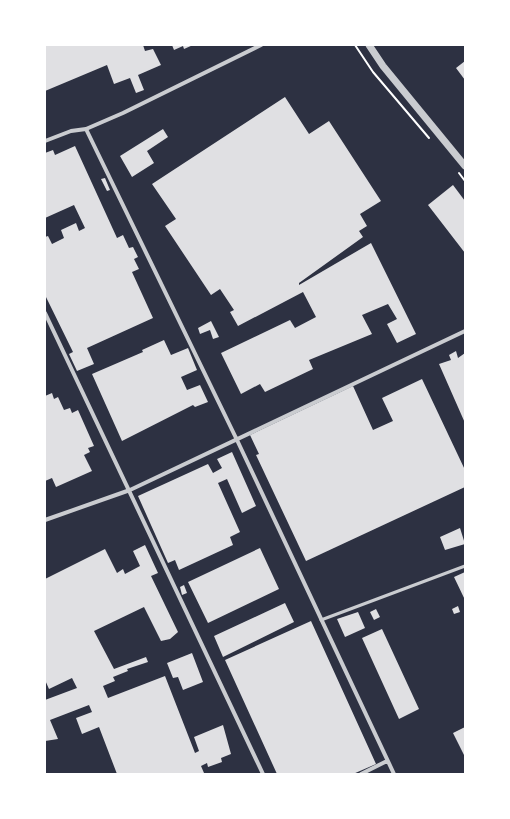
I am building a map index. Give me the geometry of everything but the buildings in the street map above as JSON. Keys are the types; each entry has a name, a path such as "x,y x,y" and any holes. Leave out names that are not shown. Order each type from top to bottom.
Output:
{"street":[{"path":"45,141 71,131 86,129 123,113 260,45"},
{"path":"369,45 383,66 465,166"},
{"path":"86,129 237,440 394,774"},
{"path":"45,314 130,490 262,774"},
{"path":"45,520 130,490 465,331"},
{"path":"361,774 388,761"}],"lane":[{"path":"321,620 465,566"}],"path":[{"path":"355,45 373,72 429,139"},
{"path":"455,169 465,181"}]}
